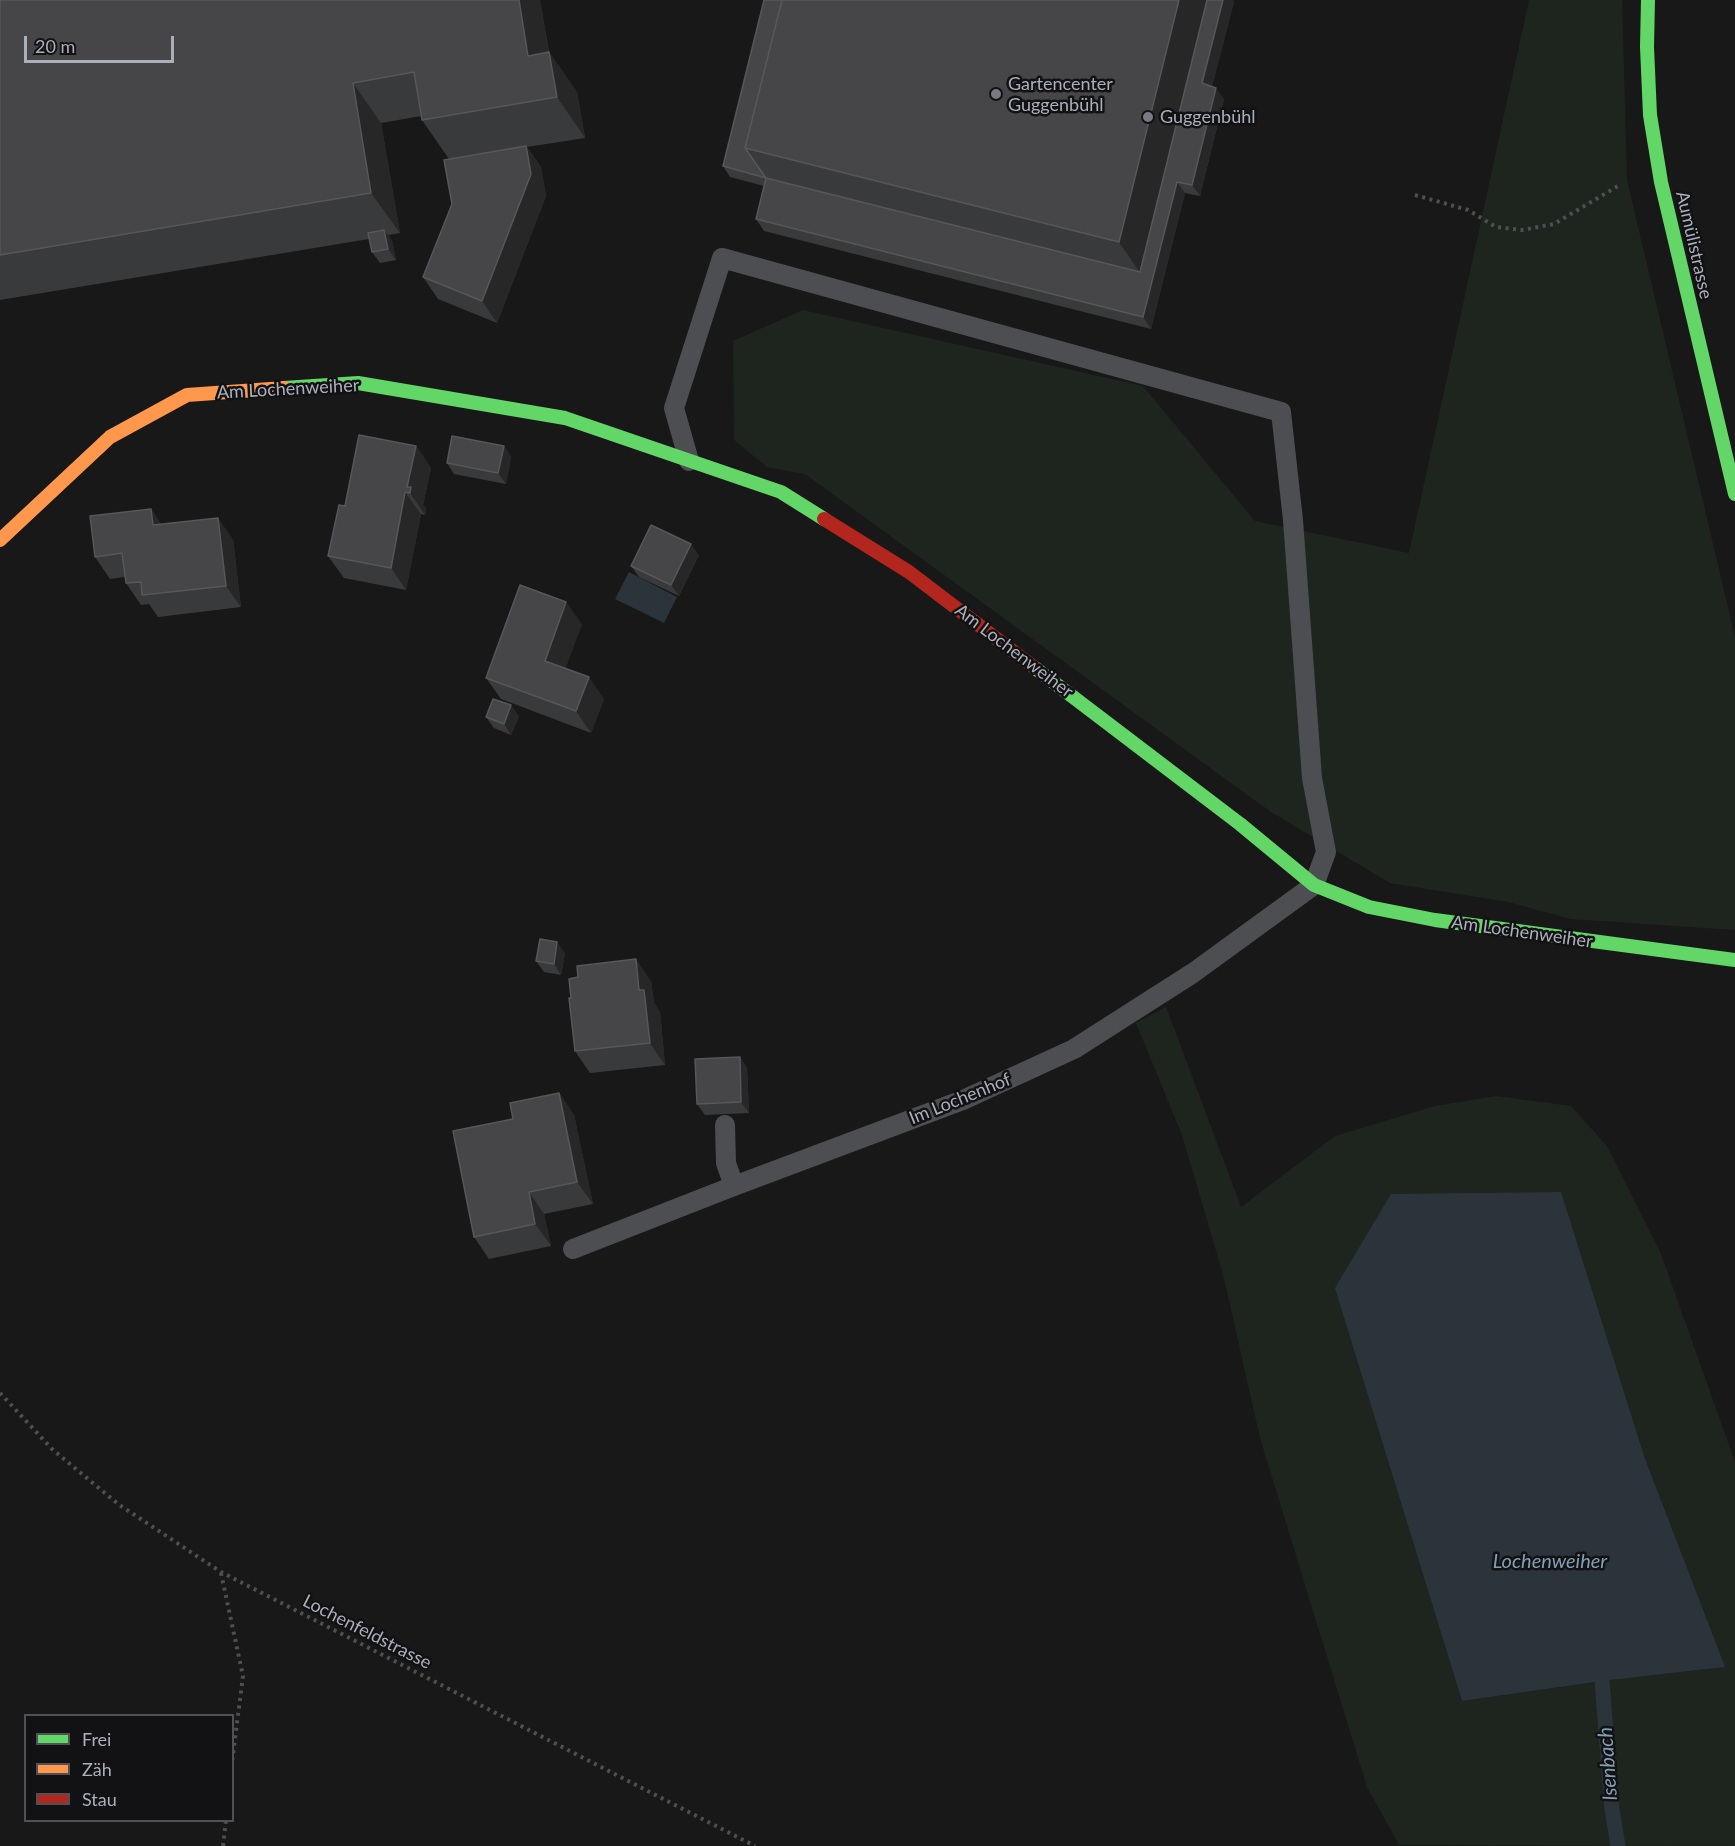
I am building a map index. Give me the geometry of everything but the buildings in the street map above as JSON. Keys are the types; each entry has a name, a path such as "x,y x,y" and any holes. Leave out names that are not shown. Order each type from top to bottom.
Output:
{"street":[{"name":"Aumülistrasse","path":"1648,0 1649,105 1658,163 1735,494"},
{"name":"Am Lochenweiher","path":"0,540 110,437 187,395 358,383 565,418 781,492 909,572 1240,824 1314,885 1369,907 1435,920 1735,960"}],"lane":[{"path":"689,460 674,408 722,258 1281,412 1293,520 1312,778 1326,852 1314,885"},
{"name":"Im Lochenhof","path":"573,1249 963,1100 1074,1049 1193,973 1314,885"},
{"path":"725,1125 726,1163 734,1186"}],"path":[{"path":"1415,195 1468,210 1497,227 1522,230 1554,224 1658,163"},
{"name":"Lochenfeldstrasse","path":"0,1393 52,1449 118,1504 221,1572 754,1846"},
{"path":"221,1572 243,1676 234,1746"},
{"path":"223,1846 226,1822"}],"shaded area":[{"path":"1529,0 1622,0 1627,180 1735,637 1735,930 1571,919 1508,902 1390,883 1271,812 805,474 767,467 734,440 733,341 803,310 1143,386 1255,521 1409,553"},
{"path":"1166,1007 1241,1207 1335,1136 1435,1106 1496,1096 1571,1106 1607,1146 1661,1254 1735,1462 1735,1846 1399,1845 1367,1787 1260,1438 1224,1278 1182,1135 1136,1023","holes":["1336,1288 1644,1456 1724,1667 1602,1681 1462,1701"]}],"water":[{"path":"629,572 677,597 664,623 615,599"},
{"name":"Lochenweiher","path":"1561,1192 1644,1456 1725,1667 1602,1681 1462,1701 1335,1288 1391,1194"}],"waterway":[{"name":"Isenbach","path":"1602,1681 1612,1809 1618,1846"}],"traffic: fast":[{"path":"1648,0 1647,47 1650,115 1661,182 1735,494"},
{"path":"284,388 358,383 565,418 781,492 824,519"},
{"path":"1035,668 1240,824 1314,885 1369,907 1435,920 1735,960"}],"traffic: slow":[{"path":"0,540 110,437 187,395 284,388"}],"traffic: jam":[{"path":"824,519 909,572 1035,668"}],"place":[{"name":"Gartencenter Guggenbühl","path":"996,94"},
{"name":"Guggenbühl","path":"1148,117"}]}
